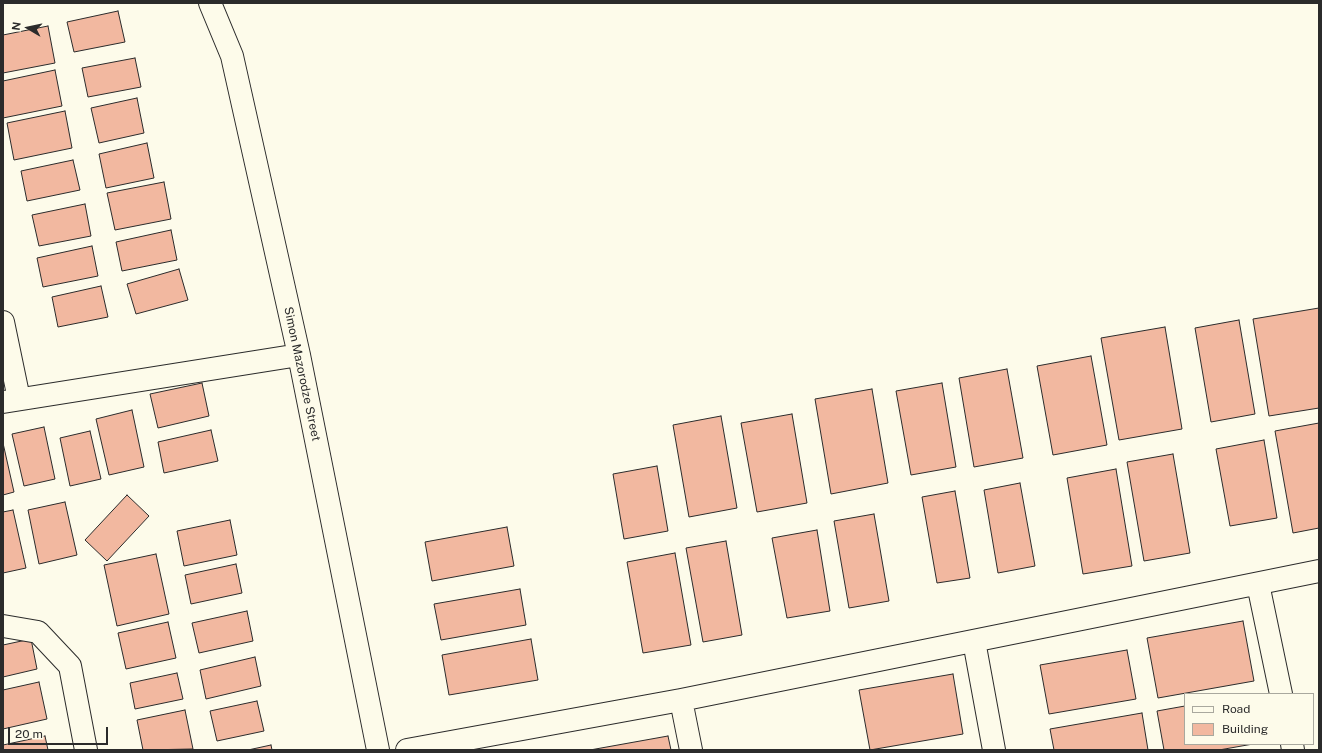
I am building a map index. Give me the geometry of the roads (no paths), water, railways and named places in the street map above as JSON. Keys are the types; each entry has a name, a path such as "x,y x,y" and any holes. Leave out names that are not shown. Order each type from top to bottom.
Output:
{"street":[{"name":"Simon Mazorodze Street","path":"210,3 232,56 299,355 378,750"},
{"path":"3,322 11,400 299,355"},
{"path":"407,750 681,700 1319,571"},
{"path":"1258,584 1281,693"},
{"path":"3,626 38,632 70,666 86,750"},
{"path":"974,641 994,750"},
{"path":"681,700 691,750"}]}
